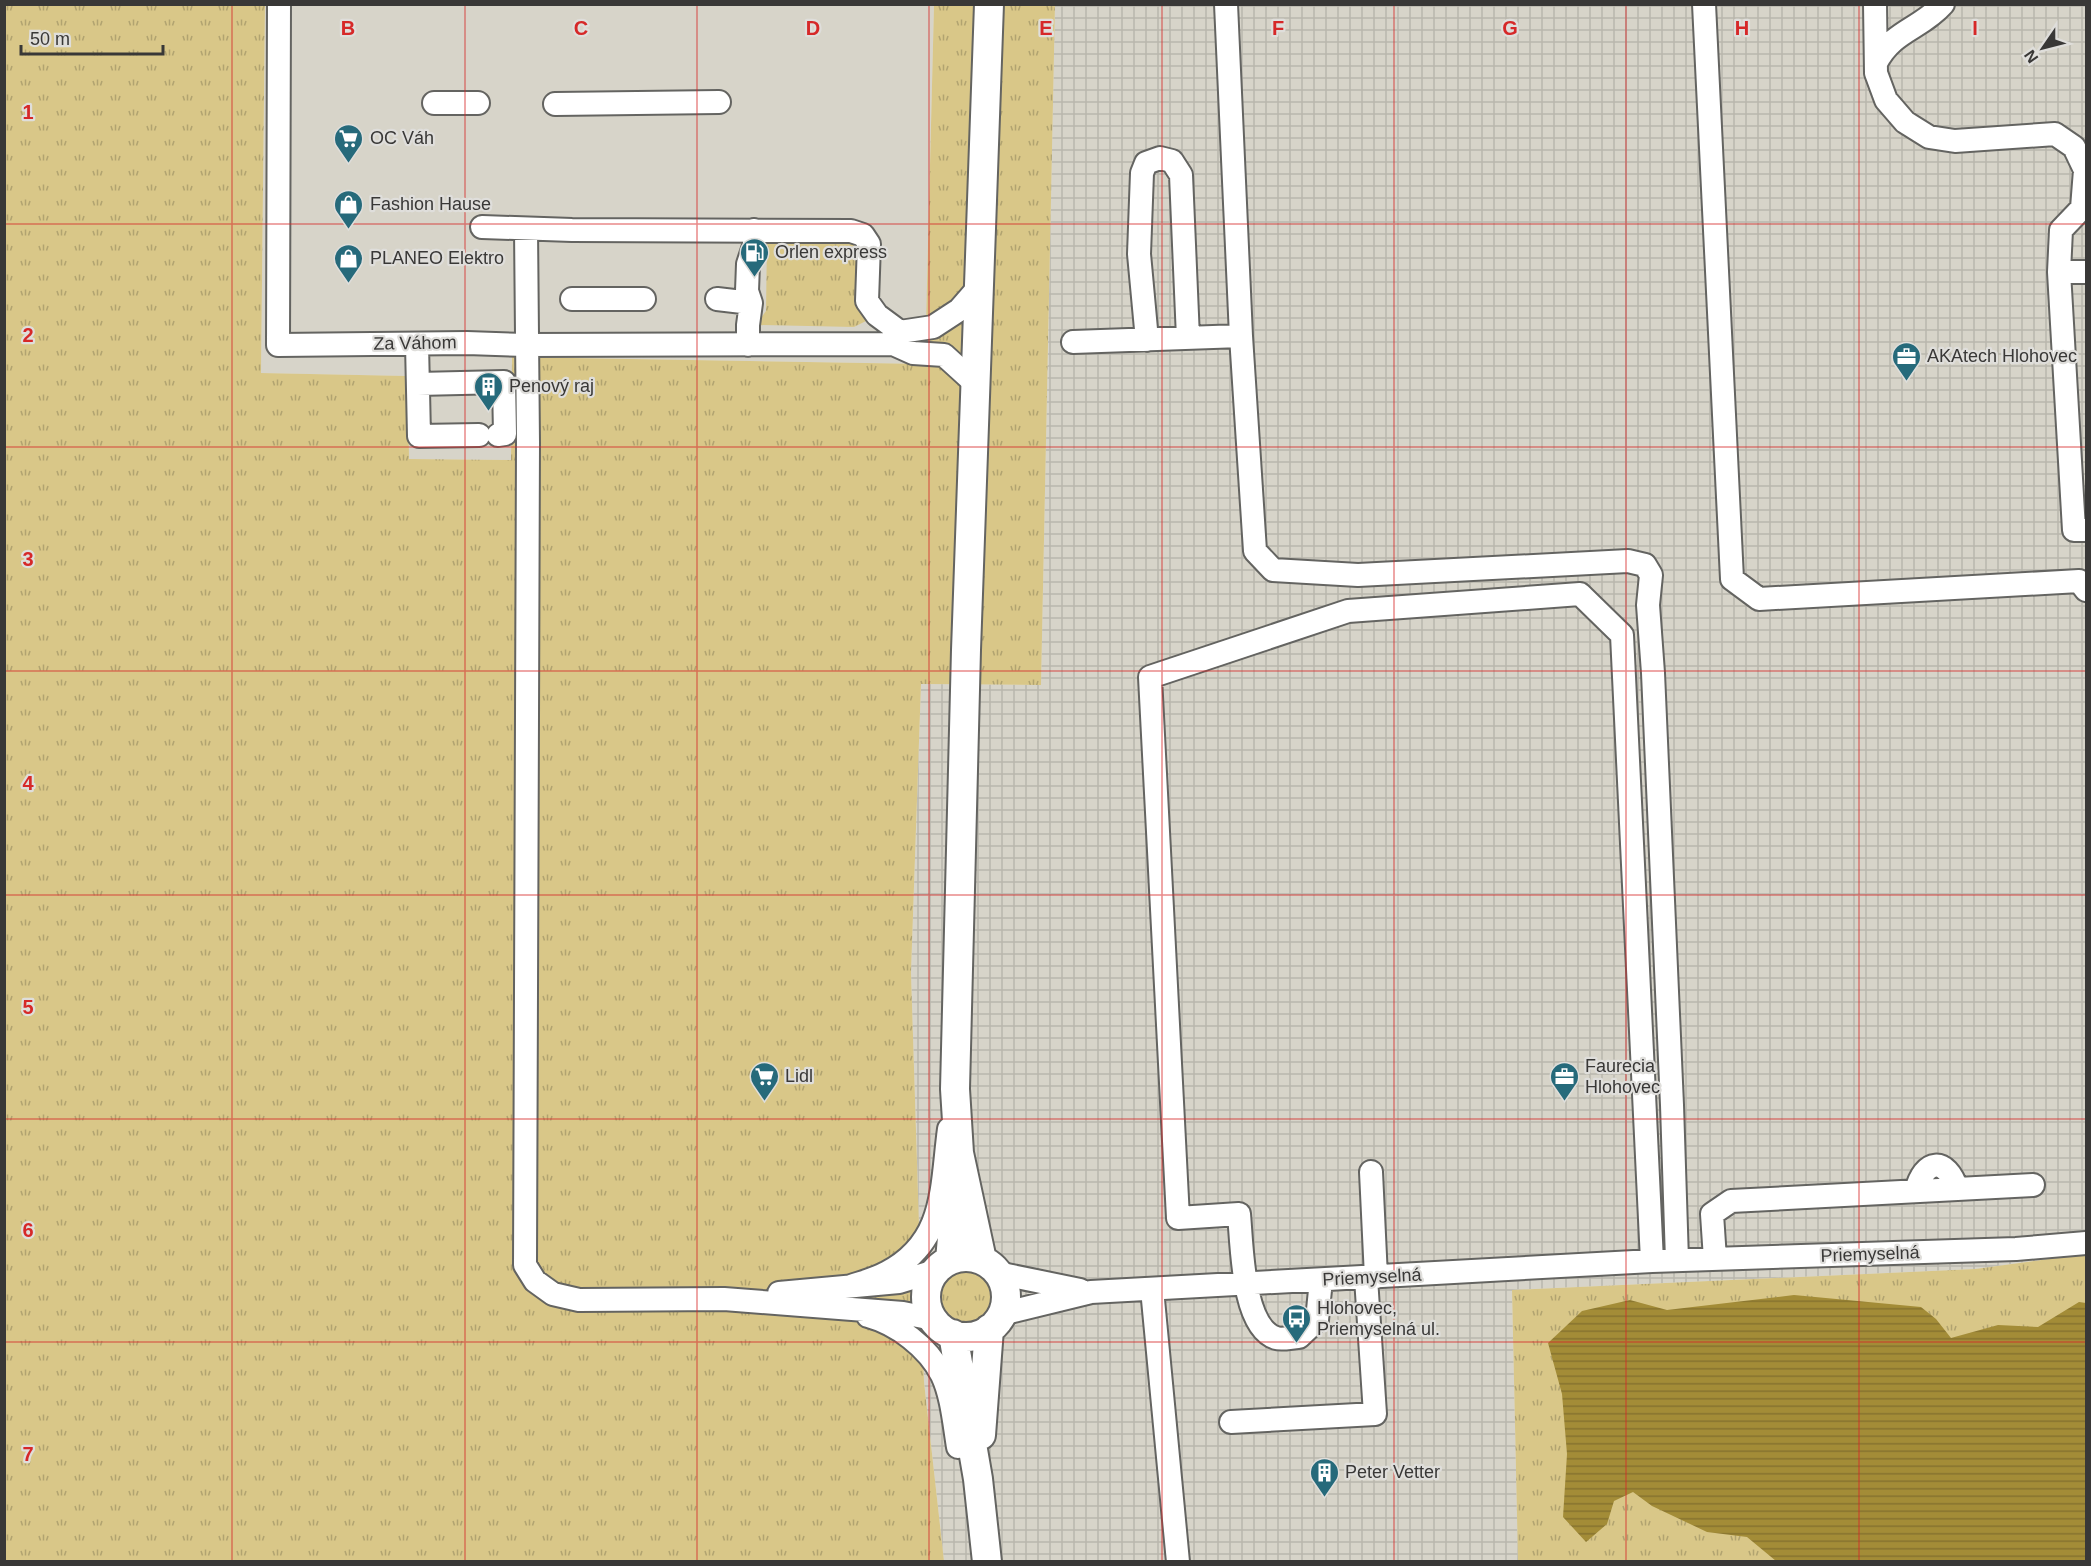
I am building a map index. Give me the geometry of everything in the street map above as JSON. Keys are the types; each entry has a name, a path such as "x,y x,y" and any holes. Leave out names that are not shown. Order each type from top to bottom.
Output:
{"main road":[{"path":"943,1266 959,1153 955,1089 966,662 989,4"},
{"path":"959,1153 990,1267 1005,1290 1005,1305 995,1322 978,1479"},
{"path":"987,1562 978,1479 943,1326 927,1307 926,1294 929,1282 943,1266 968,1257 990,1267"},
{"path":"943,1326 971,1336 995,1322"}],"street":[{"name":"Za Váhom","path":"279,4 278,345 467,343 748,345 897,338"},
{"path":"1226,4 1241,336 1256,551 1273,570 1358,575 1628,561 1645,565 1652,575 1648,605 1653,673 1677,1260"},
{"path":"1704,4 1732,579 1759,599 2079,582 2086,590"},
{"path":"1875,4 1876,73 1886,100 1905,122 1929,137 1955,141 2055,134 2074,147 2085,171 2082,208 2061,230 2059,272 2074,530 2086,530"},
{"path":"1876,63 1883,48 1935,13 1943,4"},
{"path":"555,104 719,102"},
{"path":"434,103 478,103"},
{"path":"1147,340 1139,254 1142,173 1146,163 1160,158 1172,162 1181,175 1188,338"},
{"path":"482,226 754,238 851,231 863,235 869,244 867,300 877,315 912,353 944,355 977,385"},
{"path":"526,229 528,454 525,1265 535,1281 553,1294 579,1300 724,1299 903,1313 943,1326"},
{"path":"748,345 751,303 761,292 761,263 754,238"},
{"path":"2059,272 2086,272"},
{"path":"897,338 933,327 959,310 979,287"},
{"path":"572,299 644,299"},
{"path":"717,299 751,303"},
{"path":"1074,342 1241,336"},
{"path":"417,344 418,384 420,436 505,434 504,382 418,384"},
{"path":"1321,1280 1317,1320 1299,1337 1277,1338 1259,1327 1245,1284 1239,1214 1178,1218 1150,677 1348,611 1580,594 1622,635 1652,1261"},
{"path":"851,1286 906,1261 926,1240 937,1216 955,1089"},
{"path":"1715,1259 1712,1214 1731,1202 1916,1191 1921,1174 1937,1165 1946,1168 1953,1176 1957,1189 2032,1185"},
{"path":"1231,1422 1375,1414 1371,1172"},
{"name":"Priemyselná","path":"995,1322 1091,1292 1652,1261 2016,1249 2086,1243"},
{"path":"724,1299 899,1282 943,1266"},
{"name":"Priemyselná","path":"990,1267 1091,1292"},
{"path":"1152,1289 1178,1562"},
{"path":"843,1309 882,1320 913,1340 942,1374 952,1411 960,1456 982,1525"}],"shaded area":[{"path":"265,5 934,5 925,364 512,357 511,460 409,459 407,376 261,373"},
{"path":"1055,5 2086,5 2086,1254 1975,1269 1512,1290 1518,1561 944,1561 924,1382 911,973 921,684 1041,685"},
{"path":"1794,1295 1921,1307 1936,1319 1951,1338 1998,1325 2038,1327 2079,1302 2086,1303 2086,1561 1776,1561 1747,1537 1707,1532 1652,1506 1633,1492 1614,1501 1607,1524 1586,1542 1563,1517 1567,1454 1562,1394 1548,1343 1582,1311 1630,1300 1667,1310"}],"green space":[{"path":"5,5 265,5 261,373 408,376 409,459 511,460 512,357 925,364 934,5 1055,5 1041,685 921,684 911,973 924,1382 944,1561 5,1562"},
{"path":"767,238 854,242 859,252 868,320 854,327 756,325 766,311"},
{"path":"2086,1254 2086,1561 1518,1561 1512,1290 1975,1269"},
{"path":"966,1267 982,1272 990,1280 995,1296 990,1312 982,1320 966,1325 950,1320 942,1312 937,1296 942,1280 950,1272"}],"place":[{"name":"OC Váh","path":"349,164"},
{"name":"Fashion Hause","path":"349,230"},
{"name":"Orlen express","path":"754,278"},
{"name":"PLANEO Elektro","path":"349,284"},
{"name":"AKAtech Hlohovec","path":"1906,382"},
{"name":"Penový raj","path":"488,412"},
{"name":"Lidl","path":"764,1102"},
{"name":"Faurecia Hlohovec","path":"1564,1102"},
{"name":"Hlohovec, Priemyselná ul.","path":"1296,1344"},
{"name":"Peter Vetter","path":"1324,1498"}]}
